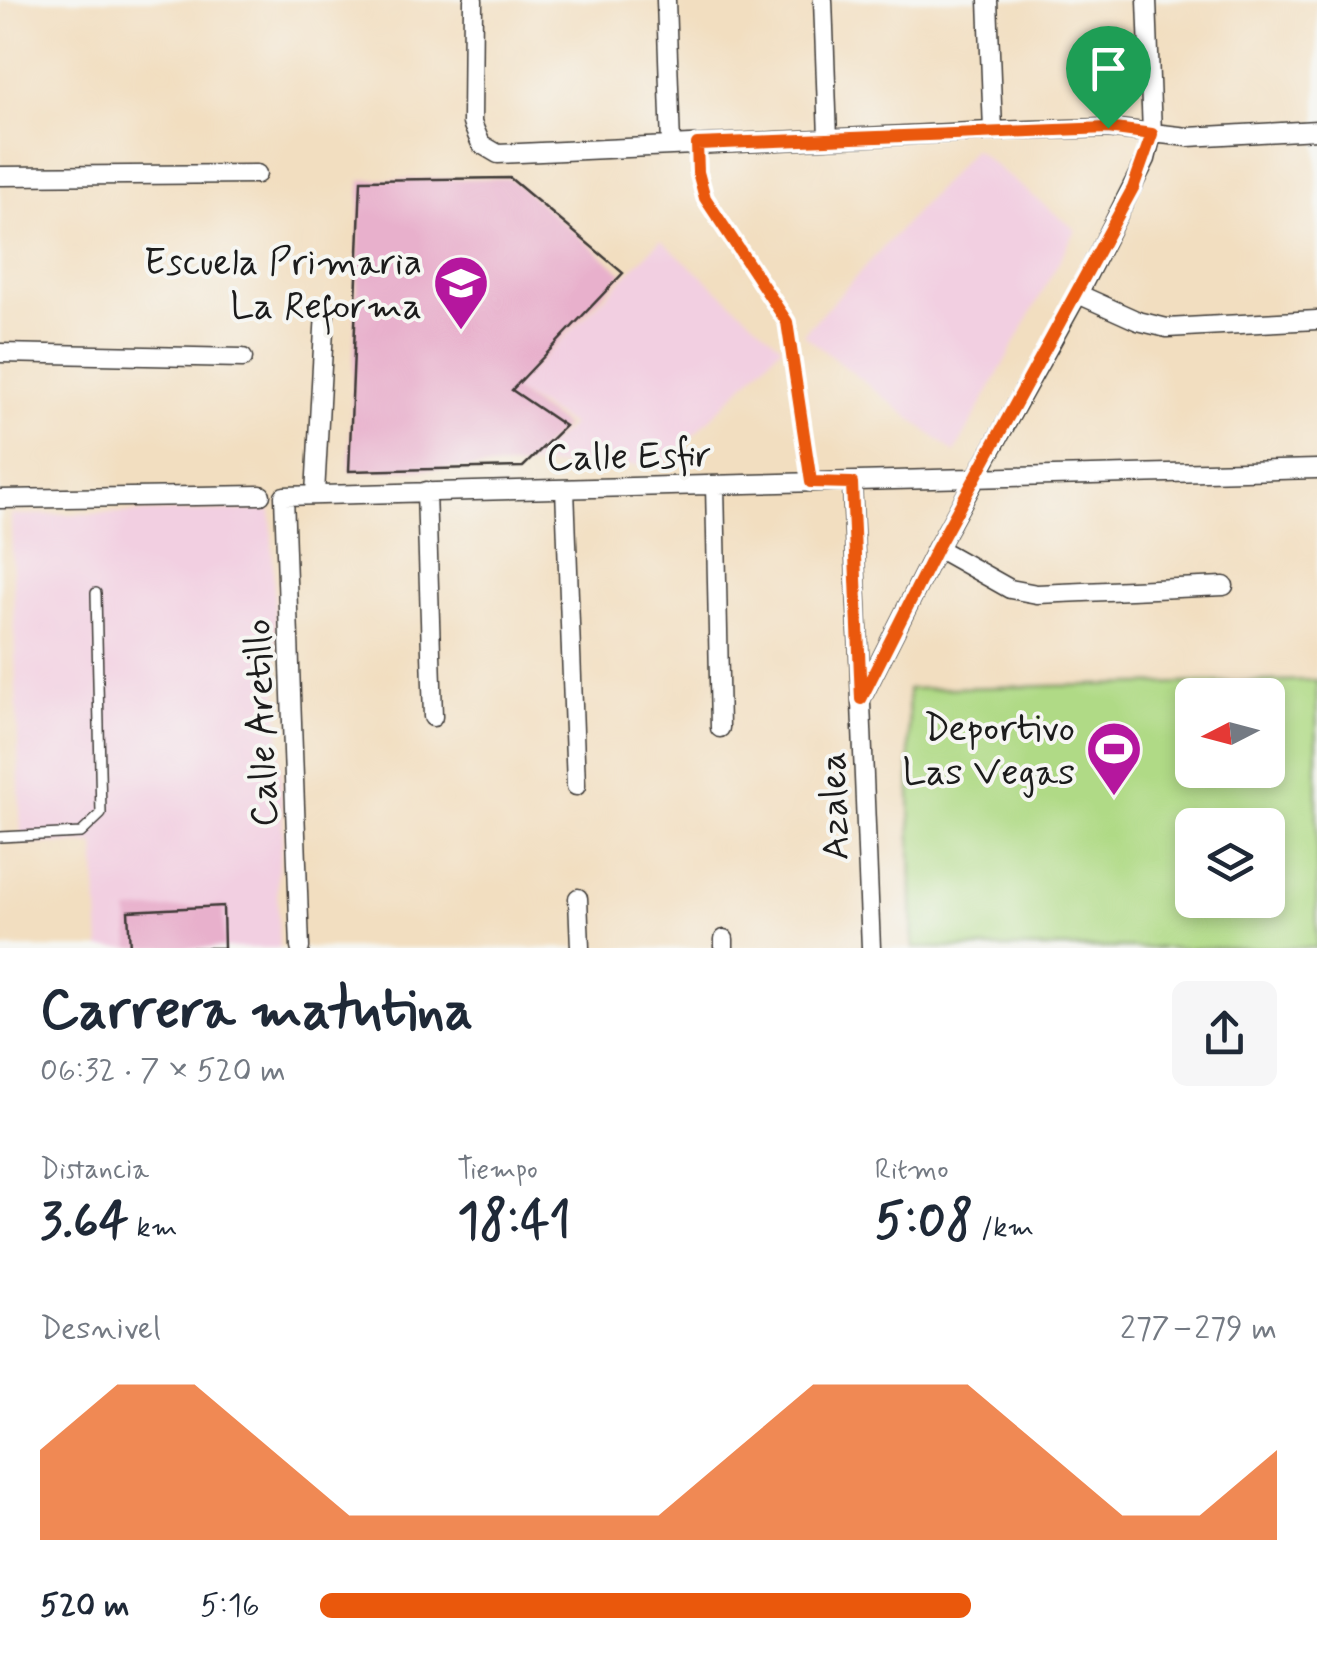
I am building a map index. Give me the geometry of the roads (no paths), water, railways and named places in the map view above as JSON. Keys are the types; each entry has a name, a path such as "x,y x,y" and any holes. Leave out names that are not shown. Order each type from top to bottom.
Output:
{"street":[{"path":"474,0 472,123 480,144 498,154 993,130 1108,128 1188,137 1317,130"},
{"path":"666,0 671,146"},
{"path":"822,0 828,138"},
{"path":"988,0 993,130"},
{"path":"861,699 937,548 1133,188 1152,134 1147,0"},
{"path":"0,176 258,174"},
{"path":"1078,294 1138,321 1168,328 1317,320"},
{"path":"315,494 325,311"},
{"path":"0,353 243,358"},
{"name":"Calle Esfir","path":"284,496 1317,469"},
{"name":"Azalea","path":"852,483 871,948"},
{"path":"715,485 720,728"},
{"path":"566,489 576,786"},
{"path":"426,492 433,717"},
{"path":"0,499 261,495"},
{"name":"Calle Aretillo","path":"284,496 300,948"},
{"path":"937,548 1010,590 1037,594 1224,586"},
{"path":"578,898 580,948"}],"lane":[{"path":"0,836 81,833 101,814 96,593"}],"place":[{"name":"Escuela Primaria La Reforma","path":"461,332"},
{"name":"Deportivo Las Vegas","path":"1114,798"}]}
